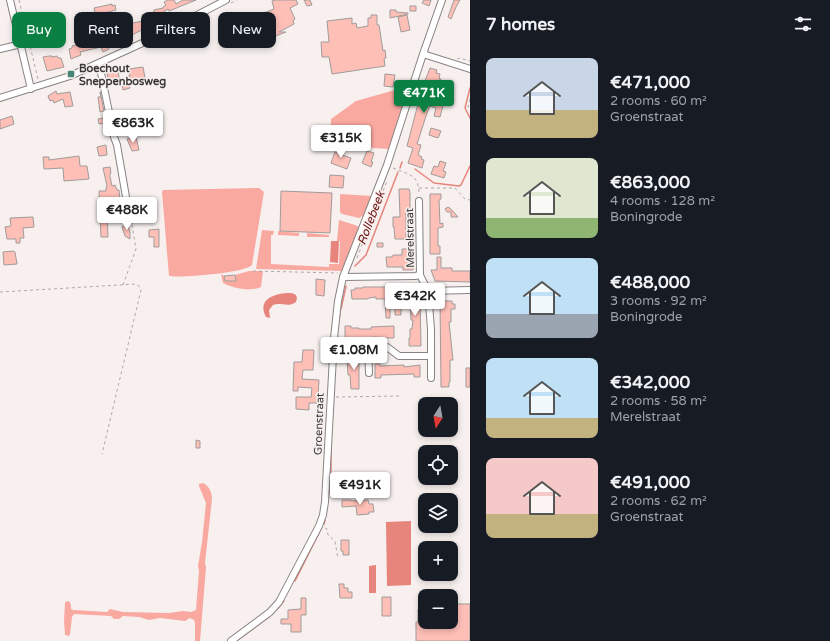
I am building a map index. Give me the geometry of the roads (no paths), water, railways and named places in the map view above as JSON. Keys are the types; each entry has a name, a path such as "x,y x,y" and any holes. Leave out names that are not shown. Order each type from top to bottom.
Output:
{"street":[{"path":"10,0 13,12"},
{"path":"0,98 70,76 149,40 226,0"},
{"name":"Groenstraat","path":"231,641 275,608 319,526 323,515 326,502 334,338 338,301 344,275 387,165 442,0"},
{"path":"0,49 12,46"},
{"path":"21,48 31,89"},
{"path":"423,54 470,69"},
{"path":"99,63 114,137 117,145 130,220"},
{"name":"Merelstraat","path":"419,201 420,275"},
{"path":"344,275 420,275 428,291 431,329 431,378"},
{"path":"428,291 470,290"},
{"path":"368,347 369,374"},
{"path":"351,348 387,347 399,356 431,356"}],"waterway":[{"name":"Rollebeek","path":"470,88 465,108 470,118"},
{"name":"Rollebeek","path":"400,168 402,162"},
{"name":"Rollebeek","path":"415,169 434,183 459,186 461,185 470,166"},
{"name":"Rollebeek","path":"355,266 366,255 398,172"},
{"name":"Rollebeek","path":"341,309 346,286"},
{"name":"Rollebeek","path":"338,324 340,314"},
{"name":"Rollebeek","path":"331,438 331,475"},
{"name":"Rollebeek","path":"324,524 325,520"},
{"name":"Rollebeek","path":"295,581 321,529"},
{"name":"Rollebeek","path":"278,608 284,601"},
{"name":"Rollebeek","path":"236,641 269,617"}],"place":[{"name":"Boechout Sneppenbosweg","path":"71,74"}]}
